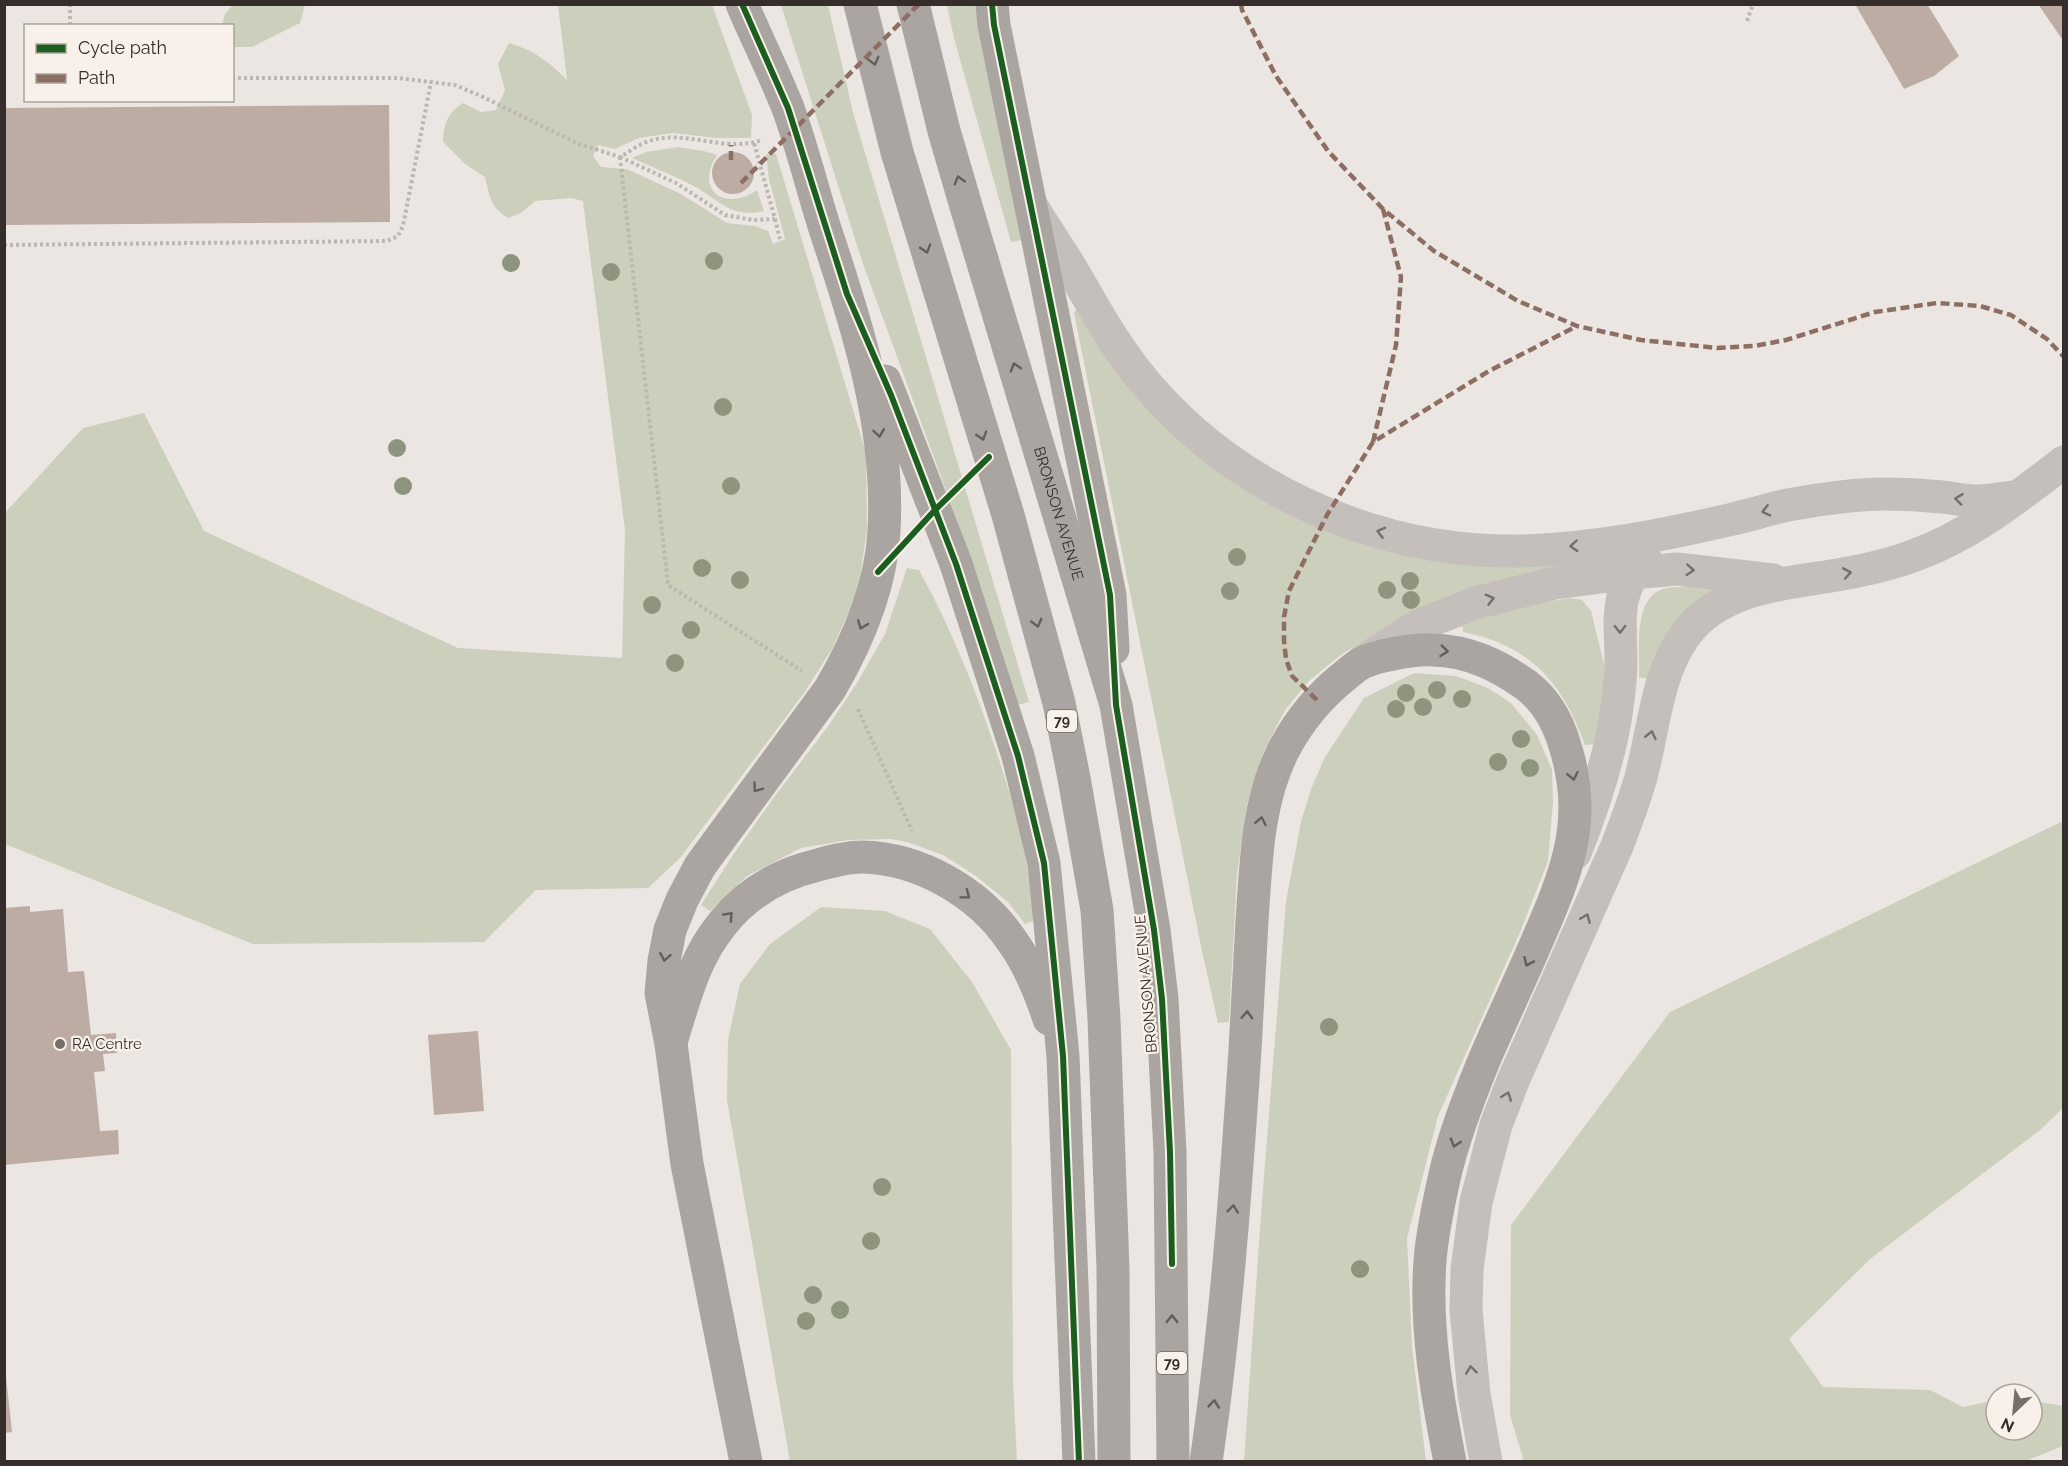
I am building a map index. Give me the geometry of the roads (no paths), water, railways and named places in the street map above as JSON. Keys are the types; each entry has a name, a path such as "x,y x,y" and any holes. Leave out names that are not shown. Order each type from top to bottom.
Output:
{"highway":[{"path":"742,4 791,119"},
{"path":"746,1461 687,1164 671,1044 661,993 663,961 670,930 682,900 700,866 830,689 847,659 873,595 884,532 883,457 877,412 847,294 791,119 763,4"},
{"name":"79","path":"860,4 897,152 1018,553 1059,703 1076,789 1097,910 1104,1019 1112,1235 1114,1461"},
{"name":"BRONSON AVENUE","path":"914,4 947,141 1116,705 1155,930 1162,999 1170,1152 1173,1461"},
{"path":"992,4 994,25 1110,595 1116,705"},
{"path":"847,294 891,395 956,564 1018,756 1044,863 1063,1056 1079,1461"},
{"path":"1206,1461 1214,1407 1238,1161 1255,878 1260,825 1269,787 1282,754 1299,723 1317,700 1364,661 1422,649 1470,655 1492,663 1533,691 1550,711 1561,733 1575,786 1573,841 1562,885 1469,1098 1445,1173 1436,1221 1430,1261 1431,1341 1434,1379 1450,1461"},
{"path":"671,1044 691,975 704,948 723,922 745,899 771,882 797,870 860,857 888,859 915,867 965,893 991,915 1012,940 1028,967 1041,995 1063,1056"}],"lane":[{"path":"1030,203 1110,337 1166,406 1229,460 1294,499 1327,515 1364,528 1442,546 1481,550 1532,550 1599,544 1667,534 1788,505 1882,494 1940,496 1976,501 2017,497"},
{"path":"1488,1461 1480,1428 1469,1355 1466,1310 1467,1269 1476,1202 1496,1125 1513,1081 1617,846 1642,775 1666,672 1676,651 1687,633 1706,614 1747,592 1790,581 1825,577 1889,564 1920,554 1948,541 2017,497 2064,462"},
{"path":"1562,885 1588,820 1608,752 1620,690 1622,661 1619,632 1620,605 1632,573 1667,534"},
{"path":"1364,661 1417,626 1476,603 1555,583 1677,569 1790,581"}],"place":[{"name":"RA Centre","path":"60,1044"}]}
